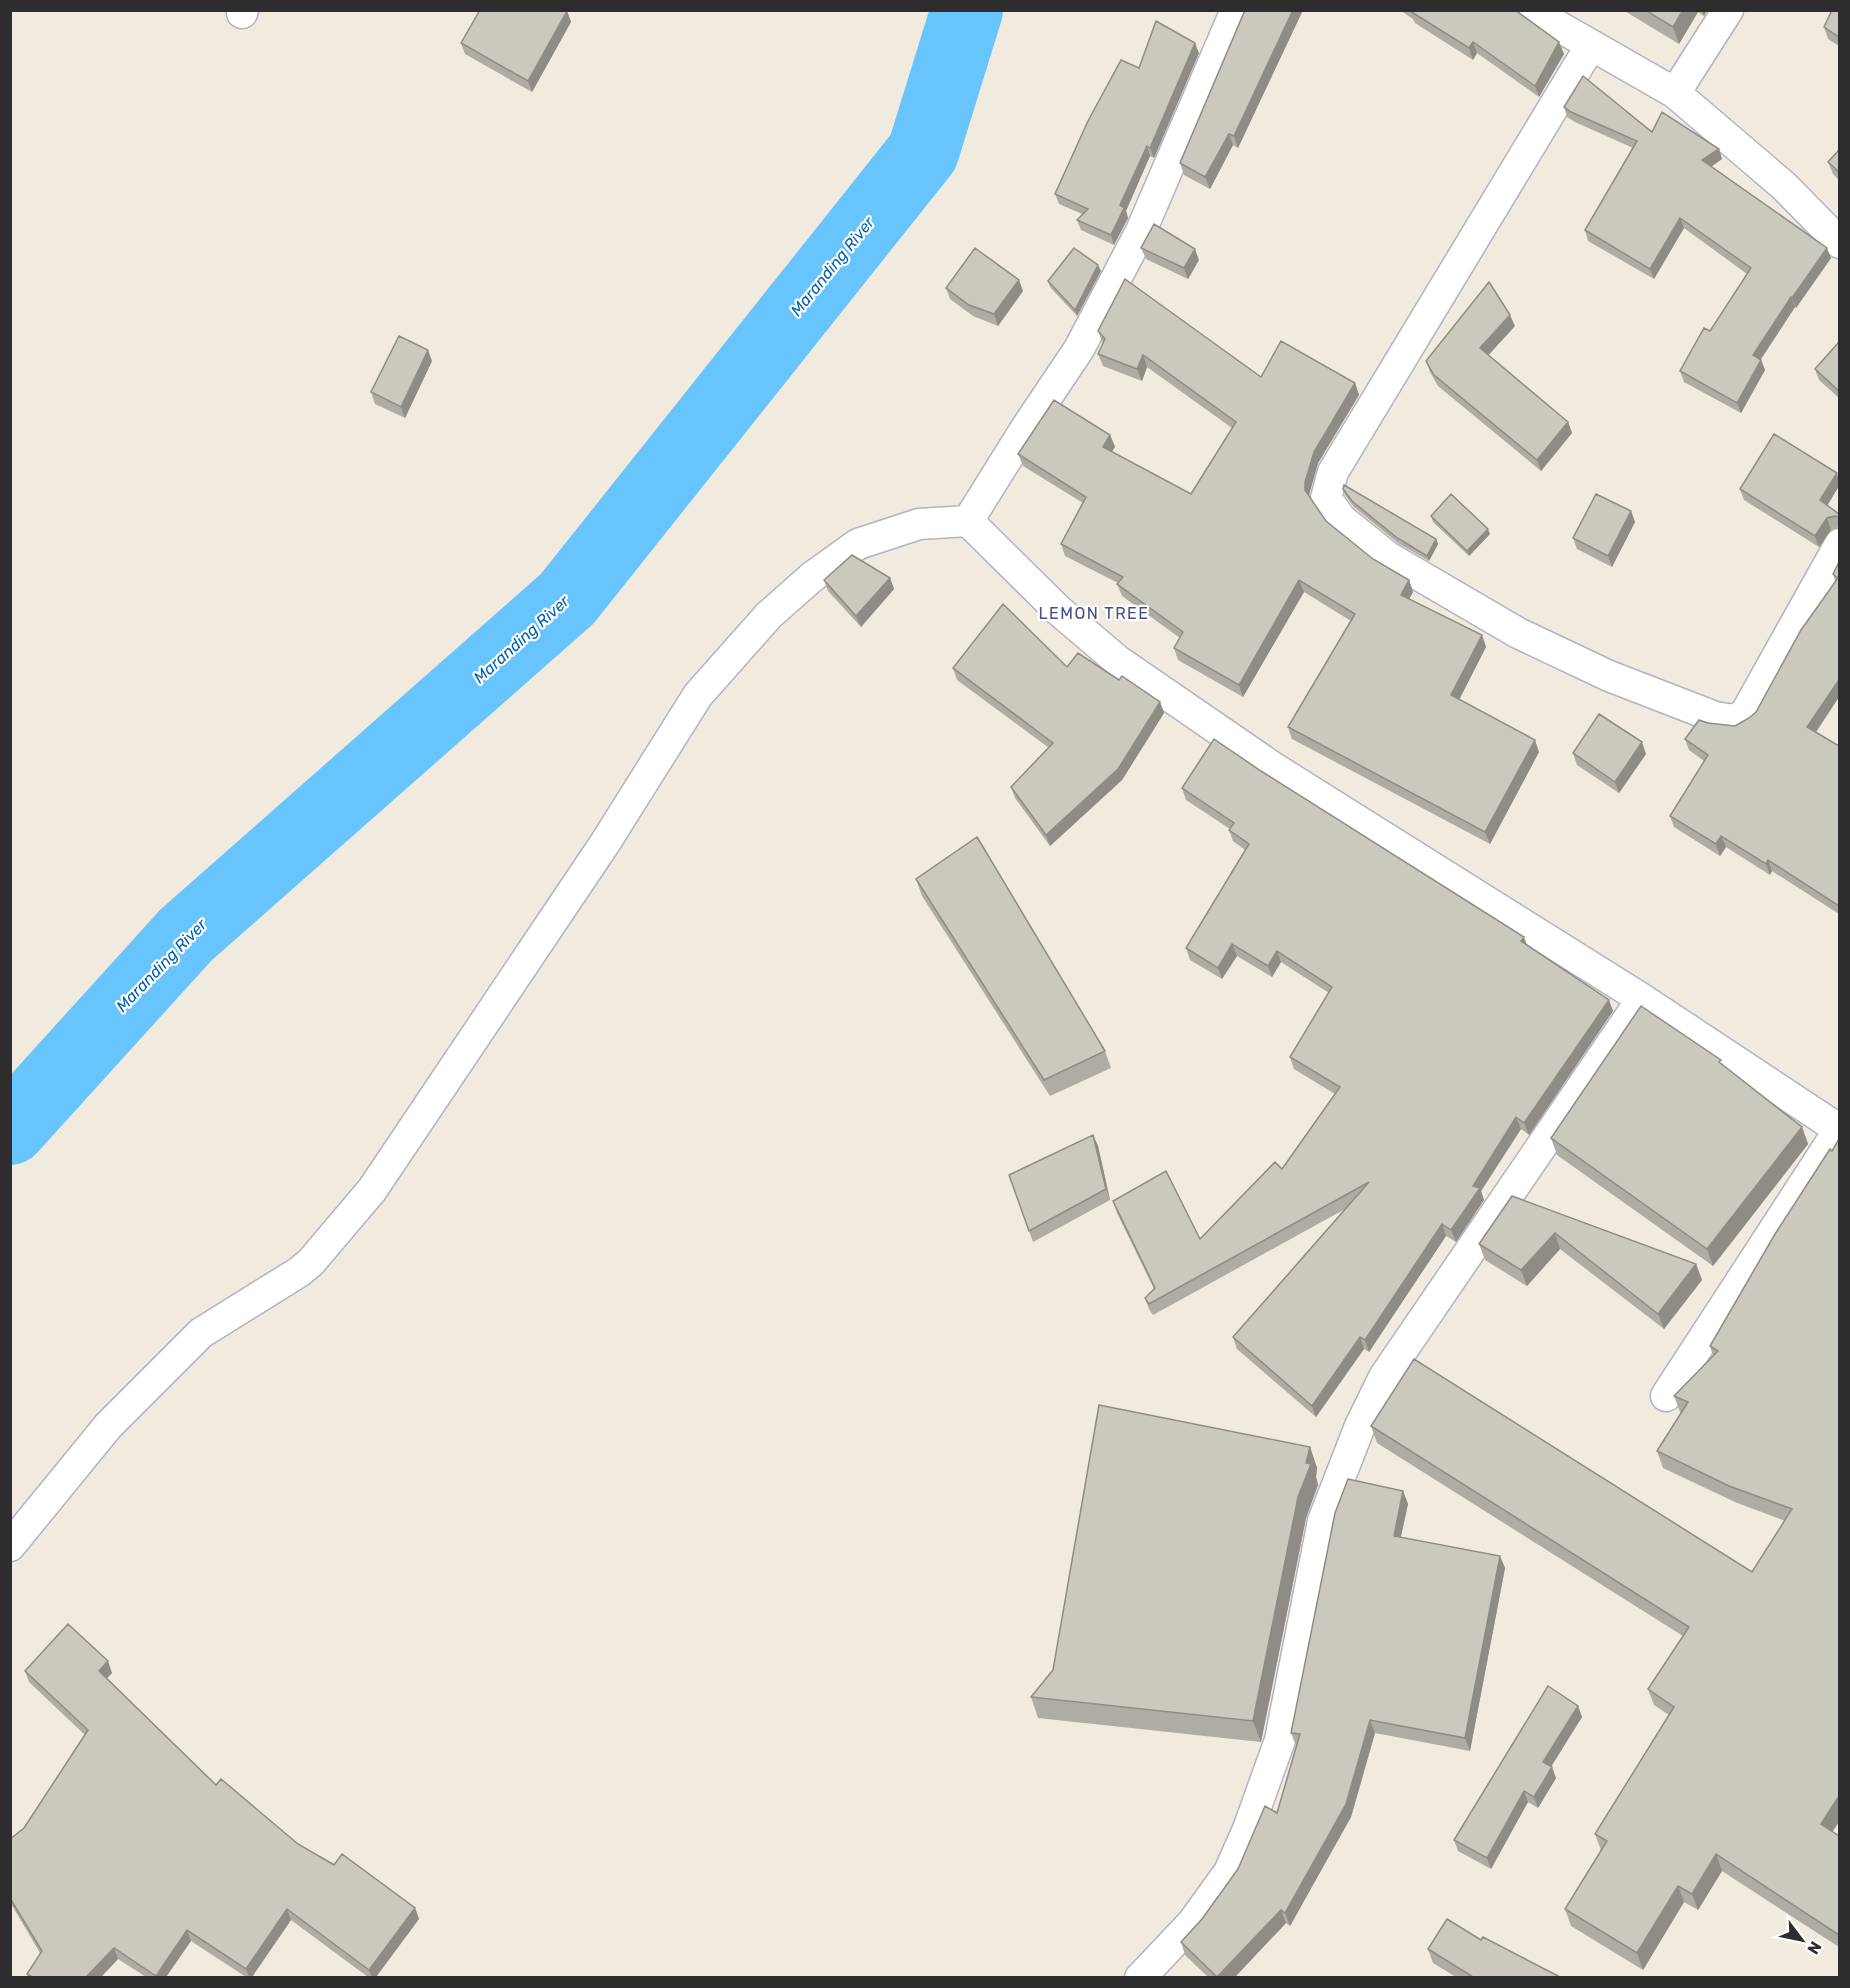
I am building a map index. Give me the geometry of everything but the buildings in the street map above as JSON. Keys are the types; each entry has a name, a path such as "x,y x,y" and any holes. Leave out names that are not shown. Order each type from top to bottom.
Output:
{"street":[{"path":"968,521 1026,428 1079,350 1136,241 1236,10"},
{"path":"1530,10 1675,93 1784,186 1839,243"},
{"path":"1675,93 1728,10"},
{"path":"1591,45 1333,472 1326,498 1341,519 1388,557 1518,633 1609,676 1714,717 1734,720 1745,714 1839,544"},
{"path":"10,1546 108,1426 201,1333 299,1272 311,1262 372,1190 605,843 698,695 769,615 812,577 858,544 919,524 968,521 1057,609 1117,660 1274,768 1642,999 1839,1130 1666,1396"},
{"path":"1140,1977 1193,1922 1229,1872 1248,1828 1280,1740 1323,1521 1360,1426 1384,1377 1642,999"}],"waterway":[{"name":"Maranding River","path":"10,1129 186,935 567,599 923,152 967,10"}],"district":[{"name":"LEMON TREE","path":"1094,613"}]}
